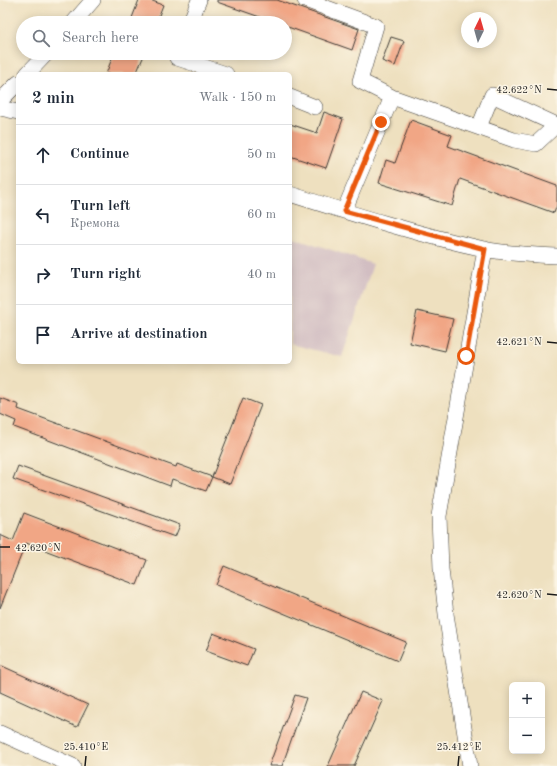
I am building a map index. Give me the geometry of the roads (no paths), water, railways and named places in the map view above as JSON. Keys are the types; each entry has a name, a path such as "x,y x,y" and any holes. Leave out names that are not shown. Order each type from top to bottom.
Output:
{"street":[{"path":"79,16 93,0"},
{"path":"193,16 199,0"},
{"path":"305,0 376,26 360,81 392,97 514,140 536,144 557,126"},
{"path":"29,72 40,60"},
{"path":"183,60 218,72"},
{"path":"0,101 16,85"},
{"path":"479,127 492,95 557,126"},
{"path":"344,211 392,97"},
{"path":"292,99 315,107"},
{"path":"0,108 16,112"},
{"path":"292,195 344,211 485,249 523,254 557,256"},
{"path":"470,766 453,649 446,614 441,569 439,516 485,249"},
{"path":"0,733 74,766"}]}
